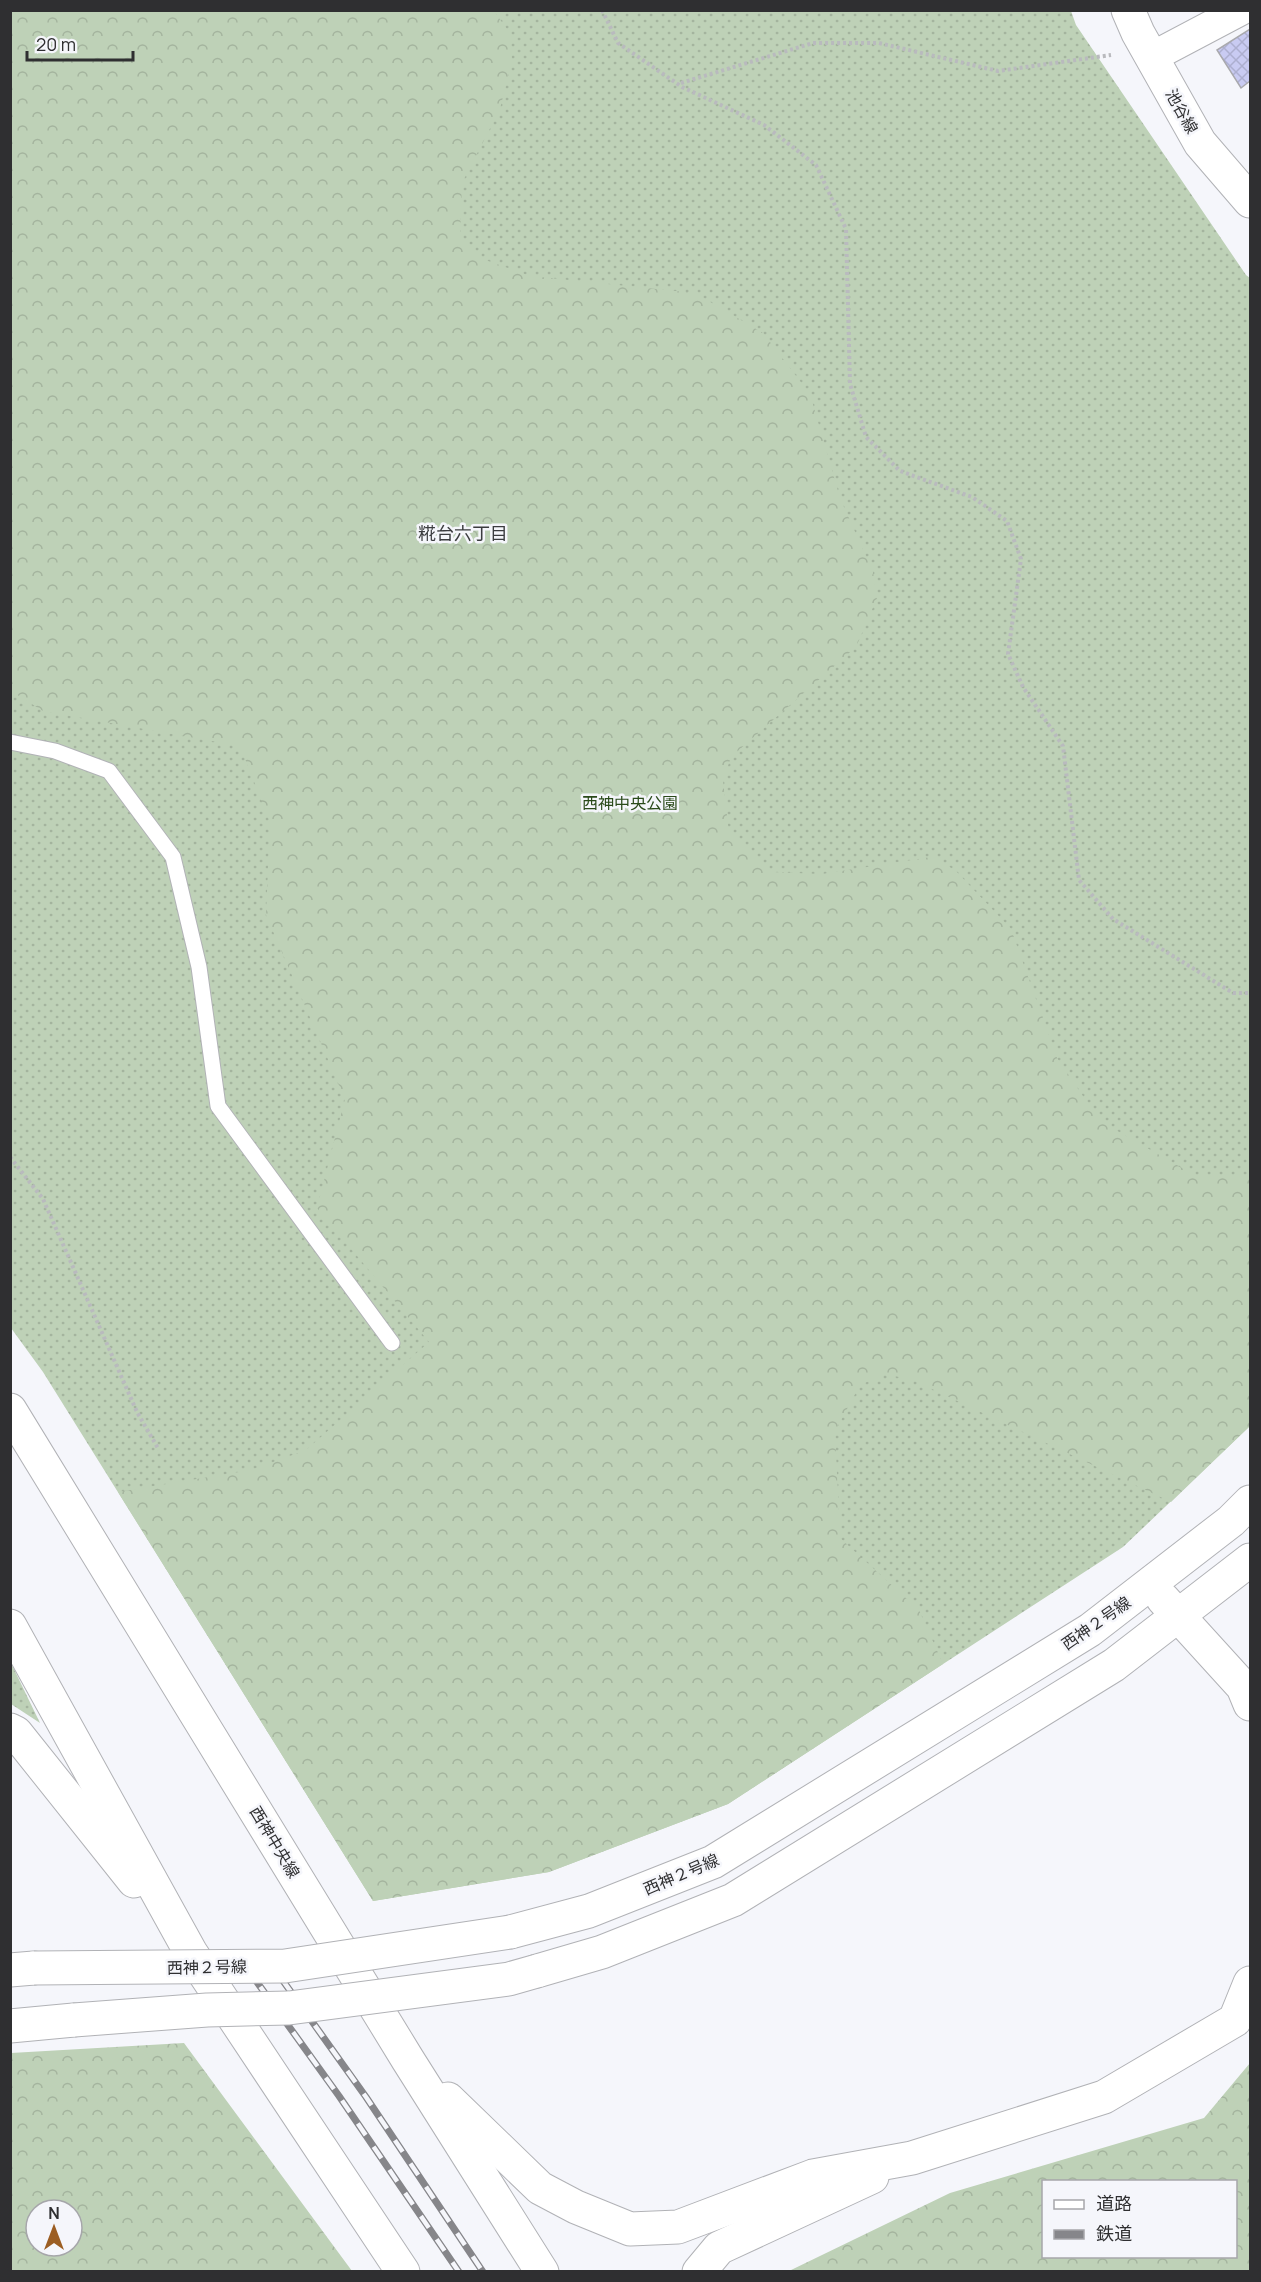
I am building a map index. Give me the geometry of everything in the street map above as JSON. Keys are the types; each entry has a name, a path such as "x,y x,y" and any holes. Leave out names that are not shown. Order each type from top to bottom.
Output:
{"street":[{"path":"1139,34 1241,10"},
{"name":"池谷線","path":"1139,34 1200,143 1251,201"},
{"name":"西神中央線","path":"10,1410 408,2060 542,2271"},
{"name":"西神２号線","path":"22,1969 285,1966 510,1932 589,1911 713,1862 1090,1630 1231,1521 1251,1502"},
{"path":"10,2026 207,2010 289,2008 509,1979 603,1952 732,1900 1114,1665 1251,1560"},
{"path":"1150,1584 1243,1687 1251,1704"},
{"path":"10,1626 191,1953 403,2271"},
{"path":"10,1730 16,1733 191,1953"},
{"path":"408,2060 540,2188 576,2207 630,2229 678,2227 813,2176 912,2158 1104,2097 1234,2020 1251,1983"},
{"path":"699,2271 719,2248 912,2158"}],"lane":[{"path":"10,742 56,751 109,771 173,856 199,967 218,1106 392,1342"}],"path":[{"path":"602,10 618,43 682,87 764,125 816,165 846,229 850,384 866,437 900,471 972,497 1007,521 1011,531 1021,559 1008,654 1023,687 1063,746 1079,880 1113,919 1233,993 1251,993"},
{"path":"681,83 813,43 879,43 998,71 1117,54 1139,34"},
{"path":"10,1157 43,1199 137,1412 159,1450"}],"green space":[{"name":"西神中央公園","path":"10,11 1071,11 1076,25 1250,278 1250,1426 1123,1547 728,1804 549,1872 373,1901 43,1372 11,1328"},
{"name":"西神中央公園","path":"10,11 494,11 509,32 512,60 500,109 462,183 460,236 477,257 530,276 695,293 763,333 810,394 840,498 873,572 877,598 856,647 731,757 723,781 729,833 770,872 822,874 931,857 955,870 1011,929 1057,1058 1100,1121 1196,1176 1250,1175 1250,1426 1171,1502 913,1380 885,1374 860,1385 835,1431 840,1538 919,1610 943,1664 728,1804 549,1872 373,1901 118,1492 251,1470 306,1450 429,1342 317,1208 345,1099 266,915 270,822 240,746 43,711 11,691"},
{"path":"11,1663 40,1723 11,1704"},
{"path":"184,2043 352,2271 11,2271 11,2053"},
{"path":"1250,2063 1250,2271 789,2271 950,2193 1204,2118"}],"building":[{"path":"1250,29 1250,81 1241,88 1217,50"}],"railway":[{"path":"266,1957 366,2097 483,2272"},
{"path":"244,1964 339,2096 459,2272"}],"district":[{"name":"糀台六丁目","path":"463,533"}]}
